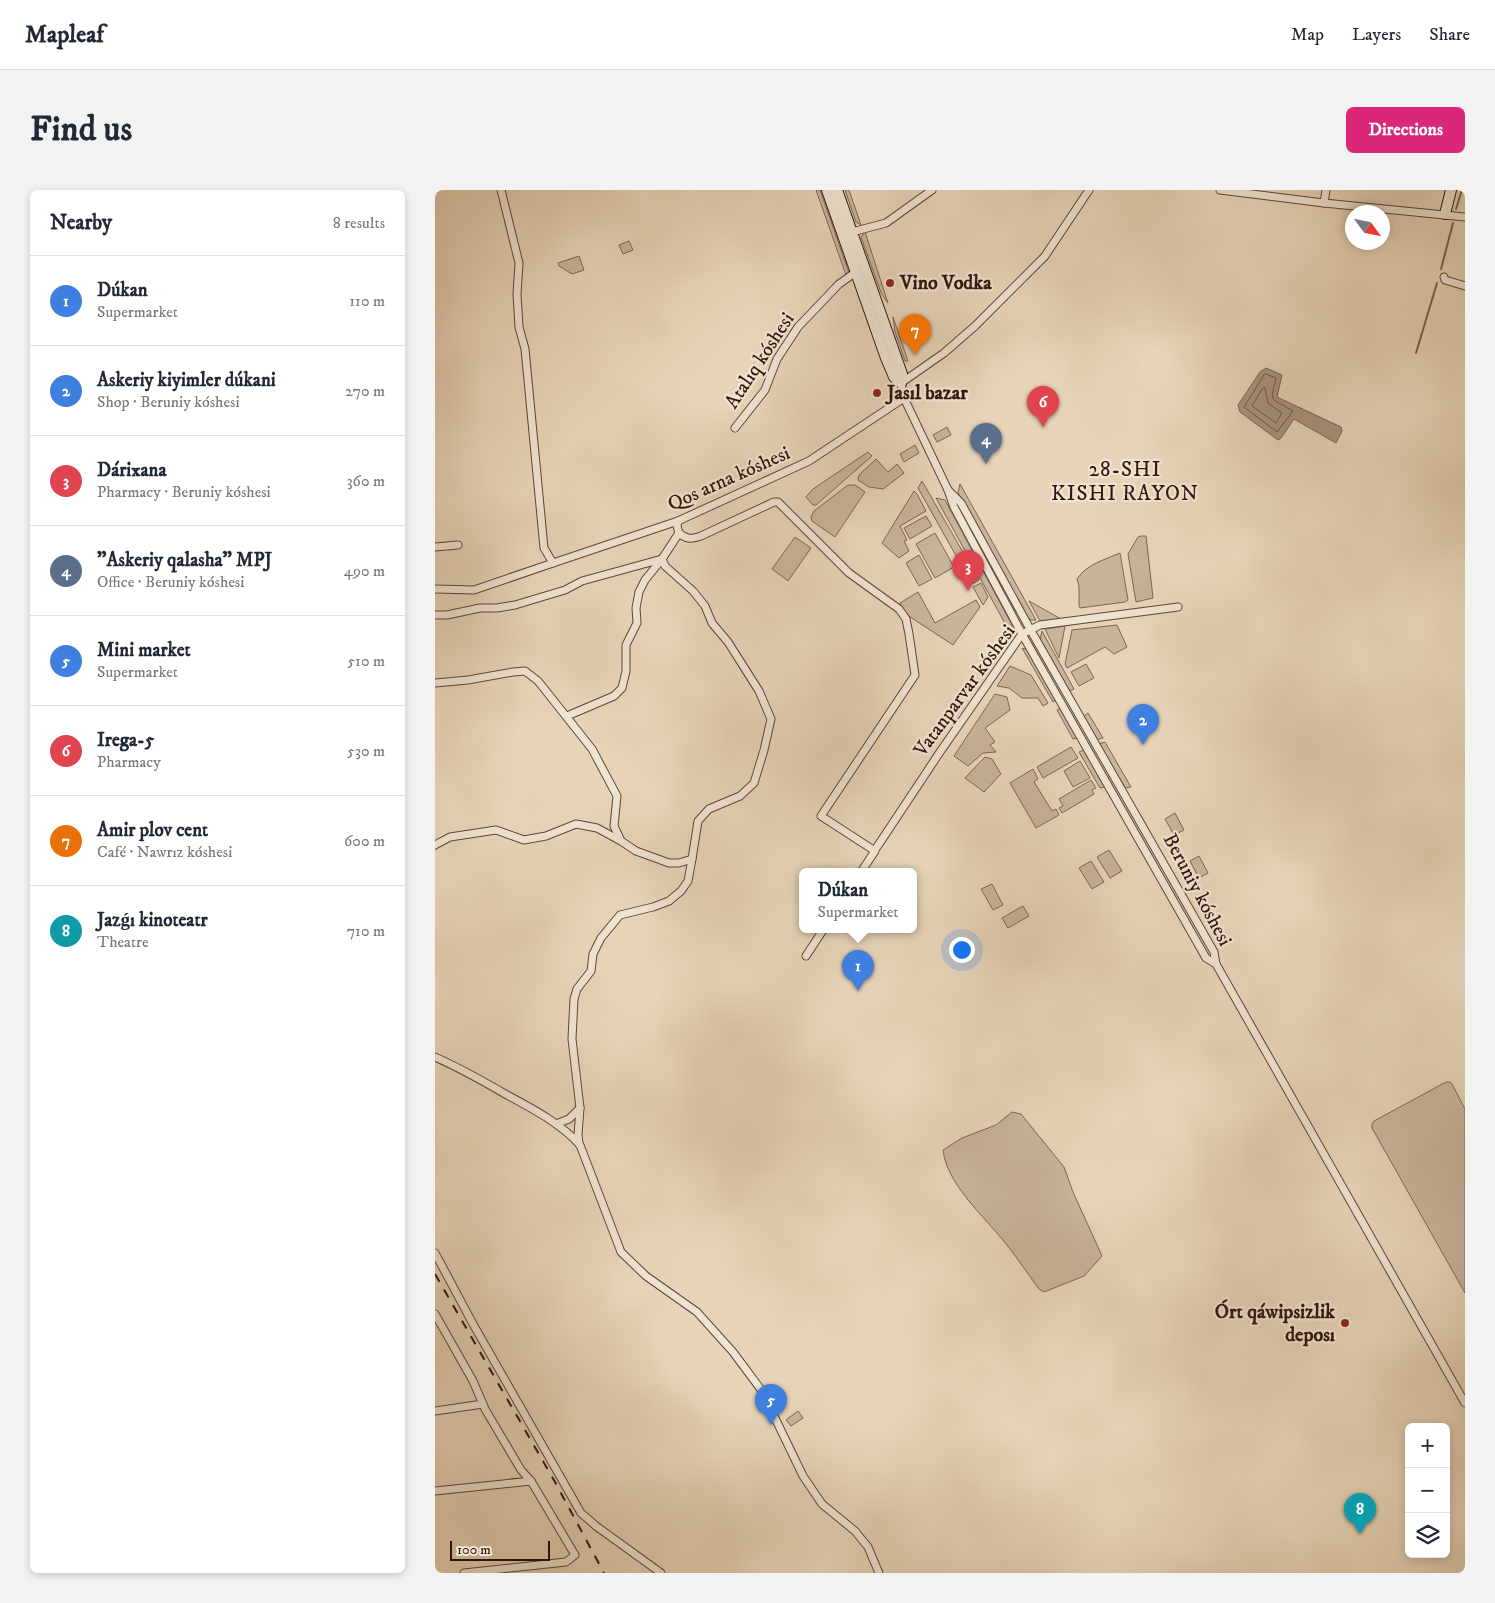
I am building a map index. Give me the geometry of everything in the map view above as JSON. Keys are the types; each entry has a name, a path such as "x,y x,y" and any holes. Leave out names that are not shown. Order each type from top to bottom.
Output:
{"street":[{"path":"501,190 519,263 517,294 519,327 525,349 544,548 553,562"},
{"path":"827,190 886,358 894,377 901,383"},
{"path":"837,190 902,374 901,383 904,398 948,490"},
{"path":"852,232 887,223 932,190"},
{"path":"901,383 944,354 1045,256 1089,190"},
{"path":"1220,190 1324,203 1465,216"},
{"path":"1324,203 1325,190"},
{"path":"1445,214 1451,190"},
{"name":"Atalıq kóshesi","path":"735,428 765,390 777,359 798,327 839,284 856,272"},
{"path":"1445,277 1445,280 1448,282 1465,286"},
{"name":"Qos arna kóshesi","path":"435,589 474,590 553,562 678,522 809,461 904,398"},
{"name":"Beruniy kóshesi","path":"948,490 961,503 1030,629 1214,952 1216,964"},
{"name":"Beruniy kóshesi","path":"948,490 953,507 1022,634 1206,958 1216,964"},
{"path":"678,522 679,534 684,538 690,539 701,536 774,502 778,502 849,573 899,609 906,619 913,652 915,674 821,816 876,849"},
{"path":"567,716 615,696 622,688 626,671 626,645 637,623 636,608 639,592 645,580 679,534"},
{"path":"435,547 458,545"},
{"path":"435,614 447,615 480,608 515,605 565,590 582,581 662,559"},
{"path":"662,559 665,566 693,591 705,606 712,623 728,642 759,691 771,718 754,783 739,796 709,809 698,821 688,881 681,891 669,901 620,915 601,938 593,954 591,971 577,989 574,1000 572,1038 581,1108 578,1135 579,1145 621,1252 645,1276 697,1312 733,1352 762,1391 803,1476 822,1504 855,1531 868,1548 879,1573"},
{"name":"Vatanparvar kóshesi","path":"864,868 940,752 1022,634 1040,624 1178,607"},
{"path":"435,683 525,671 538,680 592,749 617,796 614,826 621,841"},
{"path":"435,846 450,837 496,830 524,840 546,836 576,824 597,828 636,851 669,862 679,863 692,859"},
{"path":"1154,864 1161,860"},
{"path":"806,956 821,933"},
{"path":"1216,964 1465,1403"},
{"path":"435,1057 464,1070 527,1105 570,1134 579,1145"},
{"path":"556,1124 569,1119 581,1108"},
{"path":"435,1253 473,1324 581,1513 661,1573"},
{"path":"435,1314 438,1324 473,1381 483,1404 521,1470 531,1481 575,1555 566,1562 464,1573"},
{"path":"435,1411 483,1404"},
{"path":"435,1491 531,1481"}],"shaded area":[{"path":"816,190 820,190 849,273 846,275"},
{"path":"845,190 849,190 861,225 856,222"},
{"path":"865,232 888,303 881,293 861,237"},
{"path":"629,241 633,250 623,254 619,245"},
{"path":"579,256 584,270 572,274 559,266 558,263"},
{"path":"893,317 908,361 905,361 895,332"},
{"path":"947,427 951,435 937,442 933,435"},
{"path":"915,445 919,453 904,462 900,454"},
{"path":"868,452 872,456 816,505 813,505 806,497 813,489"},
{"path":"876,459 888,472 897,464 904,473 883,489 869,487 858,480 859,475"},
{"path":"922,481 971,566 964,570 918,488"},
{"path":"960,484 1036,620 1031,620 1025,615 958,493"},
{"path":"848,485 855,485 865,492 835,537 812,521 811,517 814,511"},
{"path":"914,491 926,511 900,526 907,540 904,541 909,551 899,558 882,543"},
{"path":"936,498 945,500 1012,625 1012,636"},
{"path":"926,516 932,526 910,539 904,528"},
{"path":"935,533 954,567 935,578 916,544"},
{"path":"1146,536 1153,598 1136,602 1128,554 1138,537"},
{"path":"795,537 811,548 788,581 772,569"},
{"path":"1120,553 1128,600 1080,608 1077,579 1091,566"},
{"path":"919,555 932,579 919,586 906,563"},
{"path":"972,569 979,580 972,584 965,574"},
{"path":"981,583 988,597 983,605 973,587"},
{"path":"918,592 935,623 976,600 980,607 953,645 901,611 900,603"},
{"path":"1029,601 1061,619 1040,621"},
{"path":"1117,625 1127,647 1114,654 1105,647 1067,668 1065,664 1072,630"},
{"path":"1065,626 1059,658 1045,629"},
{"path":"1042,631 1074,689 1069,691 1040,640"},
{"path":"1022,648 1028,650 1056,700 1053,702"},
{"path":"1086,664 1094,678 1079,686 1071,672"},
{"path":"1010,666 1031,675 1048,703 1043,706 1038,698 1022,698 1009,688 997,686"},
{"path":"995,694 1007,697 1010,710 985,728 995,742 990,745 996,752 983,753 968,766 954,756"},
{"path":"1060,708 1077,738 1073,739 1057,710"},
{"path":"1088,713 1103,738 1096,740 1083,717"},
{"path":"1105,742 1131,787 1125,788 1098,744"},
{"path":"1071,747 1078,758 1043,778 1037,767"},
{"path":"1084,750 1105,787 1100,788 1079,752"},
{"path":"985,757 992,759 1001,774 984,792 965,778"},
{"path":"1080,761 1090,778 1073,787 1064,771"},
{"path":"1033,769 1038,779 1034,782 1052,811 1056,809 1059,815 1036,828 1010,783"},
{"path":"1091,780 1096,788 1092,790 1094,794 1062,813 1059,808 1063,806 1059,799"},
{"path":"1175,813 1184,830 1174,835 1165,819"},
{"path":"1109,850 1122,871 1110,878 1097,857"},
{"path":"1199,856 1208,873 1199,878 1190,861"},
{"path":"1091,861 1104,882 1092,889 1079,868"},
{"path":"992,884 1003,905 993,910 981,889"},
{"path":"1023,906 1029,916 1008,928 1002,918"},
{"path":"1446,1082 1452,1084 1465,1109 1465,1293 1372,1128 1374,1121"},
{"path":"1012,1112 1021,1114 1064,1167 1073,1192 1102,1256 1084,1276 1044,1292 1039,1289 1007,1245 959,1188 946,1163 943,1150 962,1138 996,1125"},
{"path":"798,1411 803,1418 791,1426 786,1420"}],"water":[{"path":"1266,368 1282,375 1277,397 1341,427 1342,431 1336,443 1294,419 1278,440 1240,412 1238,405 1260,372"}],"waterway":[{"path":"1456,209 1462,190"},
{"path":"1441,269 1453,223"},
{"path":"1416,353 1437,283"}],"railway":[{"path":"435,1274 555,1482 604,1573"}],"place":[{"name":"Vino Vodka","path":"890,283"},
{"name":"Amir plov cent","path":"915,355"},
{"name":"Jasıl bazar","path":"877,393"},
{"name":"Irega-5","path":"1043,427"},
{"name":"\"Askeriy qalasha\" MPJ","path":"986,464"},
{"name":"Dárixana","path":"968,591"},
{"name":"Askeriy kiyimler dúkani","path":"1143,745"},
{"name":"Dúkan","path":"858,991"},
{"name":"Órt qáwipsizlik deposı","path":"1345,1323"},
{"name":"Mini market","path":"771,1425"},
{"name":"Jazǵı kinoteatr","path":"1360,1534"}],"district":[{"name":"28-SHI KISHI RAYON","path":"1125,482"}]}
